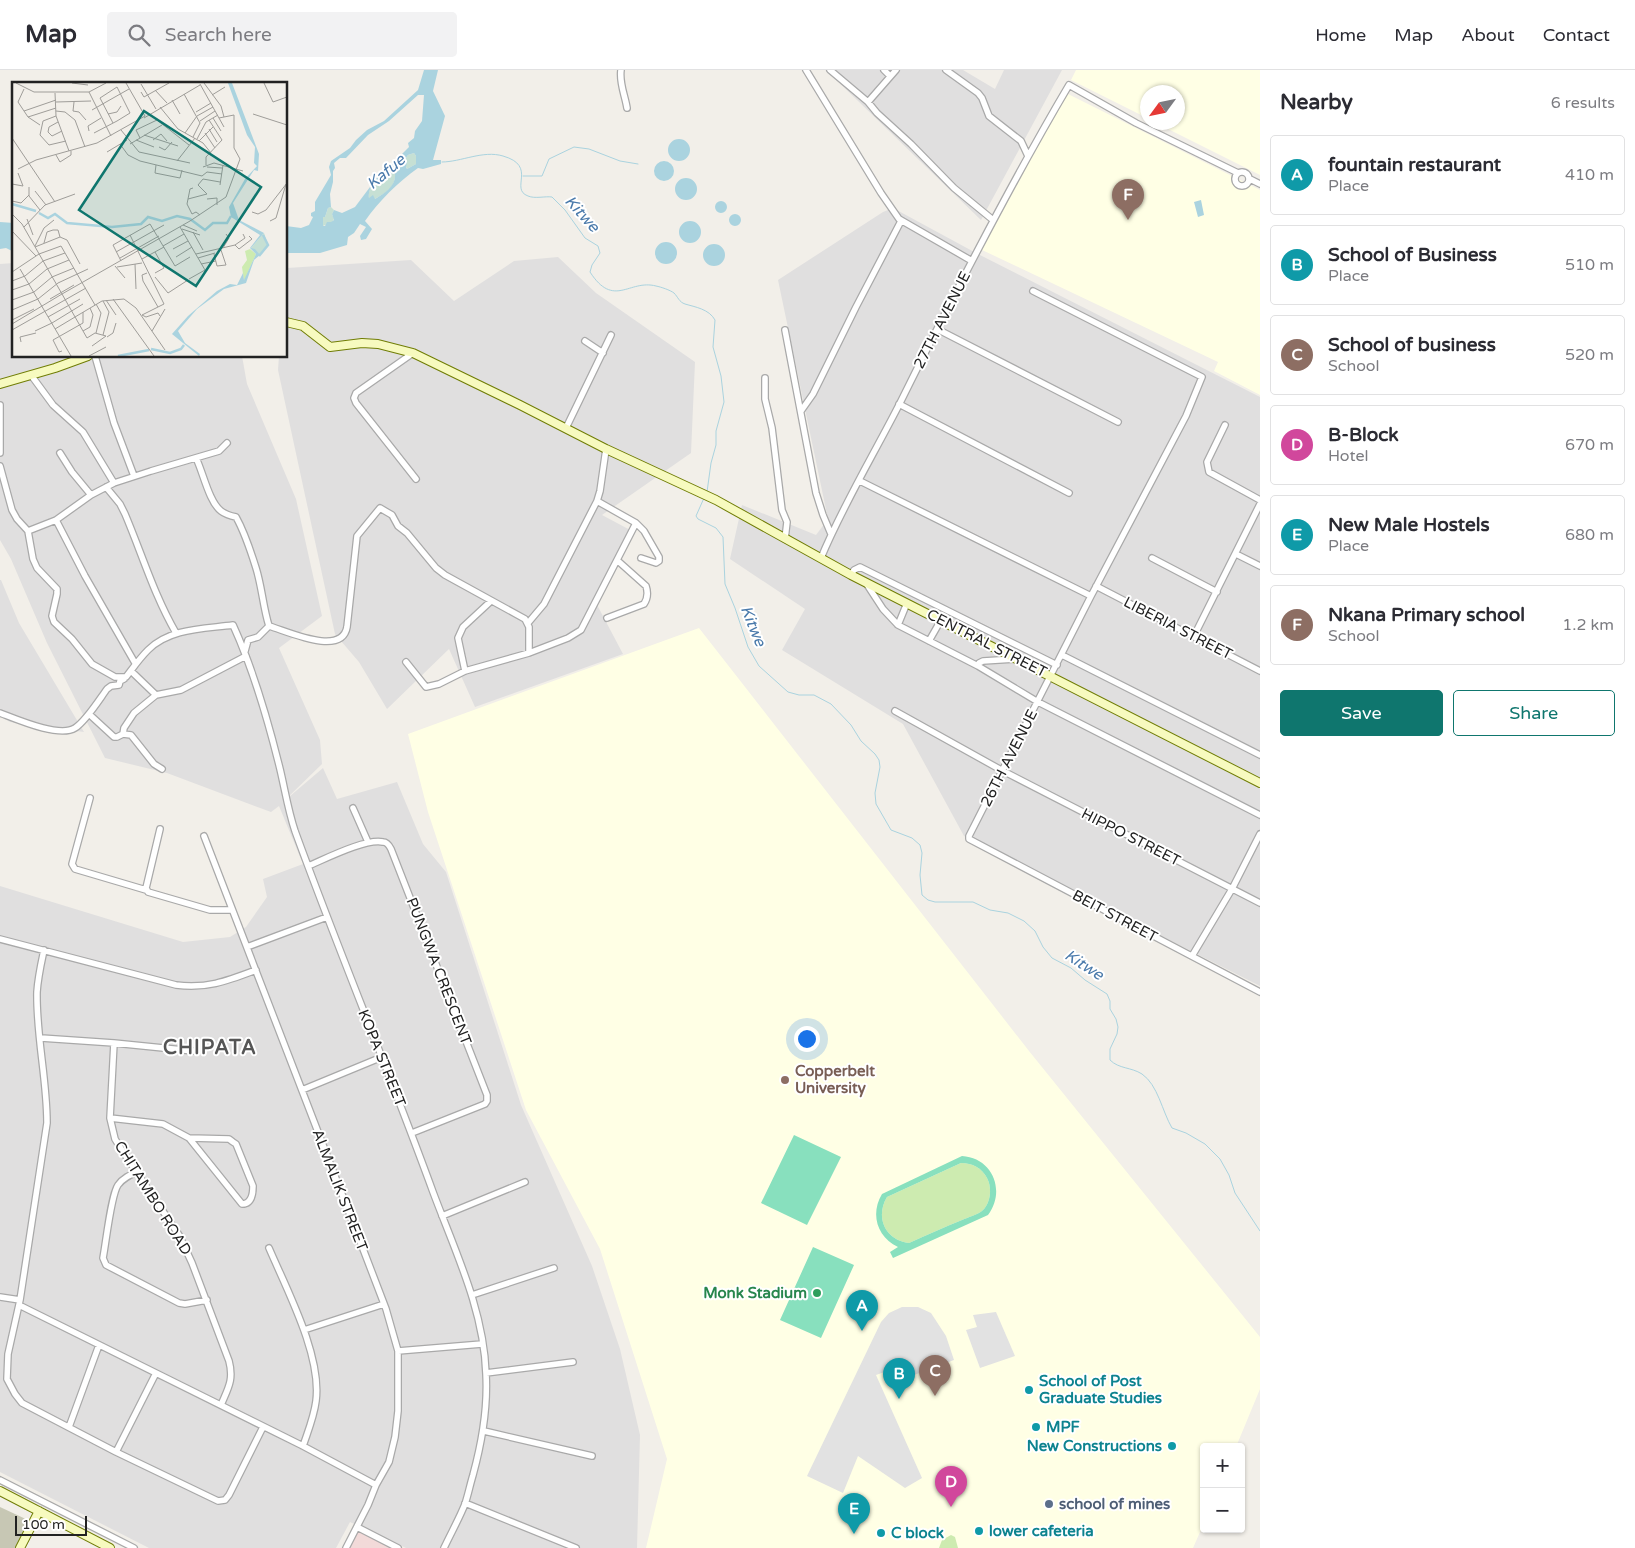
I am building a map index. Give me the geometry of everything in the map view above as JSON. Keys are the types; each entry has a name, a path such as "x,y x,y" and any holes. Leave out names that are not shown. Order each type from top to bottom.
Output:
{"street":[{"path":"621,70 621,82 627,108"},
{"path":"806,70 881,193 901,221 972,261"},
{"path":"830,70 868,102 954,188 993,220"},
{"path":"884,70 890,76"},
{"path":"868,102 896,70"},
{"path":"946,70 978,93 989,116 1021,141 1028,156"},
{"name":"27TH AVENUE","path":"821,558 831,534 993,220 1069,85 1136,123 1238,173"},
{"path":"1250,179 1246,186 1239,186 1235,180 1238,173 1246,173 1250,179 1260,184"},
{"path":"801,411 813,394 856,306 901,221"},
{"name":"26TH AVENUE","path":"969,839 1090,596 1186,416 1202,377 1034,291"},
{"name":"CENTRAL STREET","path":"288,322 303,326 330,348 362,343 378,344 413,353 606,449 716,500 851,575 1260,783"},
{"path":"937,328 1118,422"},
{"path":"784,330 816,493 831,534"},
{"path":"566,428 611,335"},
{"path":"585,341 603,353"},
{"path":"413,353 356,393 354,398 416,479"},
{"path":"0,384 82,358"},
{"path":"97,358 114,422 134,476"},
{"path":"31,375 53,405 83,432 114,483"},
{"path":"765,378 765,399 772,428 782,510 787,522 785,539"},
{"path":"899,404 1069,493"},
{"path":"0,405 0,453"},
{"path":"1225,425 1207,462 1209,472 1260,500"},
{"path":"28,531 56,520 92,495 114,483 219,451 227,443"},
{"path":"528,623 544,604 597,501 606,449"},
{"path":"60,453 72,472 92,495"},
{"path":"196,458 209,493 218,508 222,512 236,518 242,530 256,569 269,626"},
{"path":"0,466 12,510 28,531 33,559 37,568 57,589 52,616 54,622 72,639 92,664 115,677 126,677"},
{"path":"860,481 1090,596"},
{"path":"0,713 59,731 73,729 89,714 107,689 111,686 119,685 120,681 131,671 135,663 153,645 176,633 156,594 126,514 106,488"},
{"path":"597,501 636,523 644,531 659,557 659,561 656,563 641,558"},
{"path":"1194,636 1260,504"},
{"path":"269,626 327,642 342,638 346,633 347,627 357,536 380,508 392,515 398,526 407,533 436,568 445,575 525,619 528,623 529,653"},
{"path":"56,520 85,576 135,663"},
{"path":"406,662 426,687 439,684 465,671 529,653 568,638 580,630 618,561 636,523"},
{"path":"1236,554 1260,566"},
{"path":"1152,558 1217,592"},
{"path":"607,618 639,607 647,600 648,592 646,586 618,561"},
{"path":"851,575 854,570 860,567 1057,665"},
{"path":"864,581 883,609 898,625 978,666 1038,702 1260,815"},
{"name":"LIBERIA STREET","path":"1096,586 1260,670"},
{"path":"465,671 458,638 463,627 491,602"},
{"path":"898,625 907,603"},
{"path":"928,640 940,620"},
{"name":"KOPA STREET","path":"176,633 233,625 246,654 271,732 287,806 308,866 412,1133 472,1295 486,1373 484,1431 465,1503 444,1548"},
{"path":"123,734 127,723 134,713 156,696 181,690 246,654 248,640 258,637 269,626"},
{"path":"1062,655 1260,755"},
{"path":"978,666 983,661 1016,658"},
{"path":"131,671 156,696"},
{"name":"HIPPO STREET","path":"895,711 1003,771 1260,903"},
{"path":"89,714 114,737 123,734 131,735 154,764 162,770"},
{"path":"90,798 72,864 75,869 210,910 232,910"},
{"path":"308,866 368,842 353,808"},
{"path":"146,890 160,829"},
{"path":"1192,956 1232,889 1260,834"},
{"name":"ALMALIK STREET","path":"204,836 384,1304 398,1351 398,1411 395,1437 388,1462 346,1548"},
{"name":"BEIT STREET","path":"969,839 1260,992"},
{"name":"PUNGWA CRESCENT","path":"368,842 383,842 388,844 391,849 487,1095 486,1104 412,1133"},
{"path":"247,946 327,917"},
{"path":"0,940 176,985 192,987 222,983 256,970"},
{"path":"44,950 38,990 47,1123 20,1302 8,1354 7,1379 14,1394 22,1403 116,1452 218,1501 225,1500 229,1495 263,1427"},
{"path":"41,1038 193,1051"},
{"name":"CHITAMBO ROAD","path":"114,1043 110,1118 115,1139 179,1235 207,1300 230,1361 232,1372 231,1382 220,1405"},
{"path":"302,1090 382,1057"},
{"path":"110,1118 163,1124 189,1138 242,1204 246,1204 253,1194 252,1186 236,1144 229,1139 189,1138"},
{"path":"137,1172 127,1176 118,1186 114,1196 103,1258 106,1264 179,1303 185,1304 207,1300"},
{"path":"442,1216 525,1182"},
{"path":"269,1248 304,1330 315,1372 316,1400 303,1446"},
{"path":"472,1295 554,1268"},
{"path":"0,1297 20,1302 376,1485"},
{"path":"304,1330 384,1304"},
{"path":"69,1427 99,1344"},
{"path":"398,1351 482,1344"},
{"path":"486,1373 573,1362"},
{"path":"116,1452 156,1373"},
{"path":"484,1431 592,1456"},
{"path":"0,1480 122,1545 134,1548"},
{"path":"0,1491 110,1548"},
{"path":"20,1548 44,1502"},
{"path":"465,1503 576,1548"},
{"path":"357,1527 398,1548"}],"shaded area":[{"path":"826,70 963,70 995,89 1004,70 1062,70 981,220"},
{"path":"1076,70 1260,70 1260,175 1170,130 1185,130 1185,85 1140,85 1140,114 1071,80"},
{"path":"1066,93 1260,190 1260,395 1214,371 1218,362 980,249"},
{"path":"414,153 416,164 407,169 404,161 408,155"},
{"path":"389,173 395,174 392,186 375,199 369,198 371,187 377,181 388,176"},
{"path":"331,207 334,210 332,214 334,219 323,226 323,217 325,217 328,208"},
{"path":"893,208 976,253 1260,397 1260,986 964,836 903,724 782,650 805,609 730,559 742,505 816,535 828,519 778,280 883,212"},
{"path":"558,257 596,293 695,362 691,453 602,515 632,531 595,601 623,654 475,707 449,649 387,709 359,662 335,634 278,370 279,358 288,358 288,268 411,260 454,301 514,261"},
{"path":"12,263 12,358 242,358 247,384 296,499 322,616 279,648 320,740 322,764 283,802 323,768 337,799 397,782 423,844 446,872 521,1105 592,1266 620,1349 640,1435 637,1548 406,1548 350,1522 336,1548 149,1548 0,1472 0,886 183,942 230,937 246,927 267,897 263,879 303,864 279,806 271,812 167,773 105,758 47,643 11,559 0,540 0,264"},
{"path":"0,580 19,623 84,732 10,722 0,716"},
{"name":"Copperbelt University","path":"699,628 1029,1051 1260,1337 1260,1389 1238,1443 1200,1443 1200,1532 1193,1548 646,1548 667,1459 600,1249 526,1110 428,812 408,734"},
{"path":"902,1307 918,1307 931,1313 946,1336 954,1360 914,1375 913,1379 904,1384 893,1369 876,1375 922,1478 905,1488 858,1456 843,1493 807,1476 881,1322 889,1313"},
{"path":"996,1312 1015,1356 980,1368 966,1330 977,1327 973,1315"},
{"path":"0,1507 30,1521 22,1548 0,1548"},
{"path":"357,1528 395,1548 348,1548"}],"green space":[{"path":"794,1135 841,1157 807,1225 761,1203"},
{"path":"962,1156 973,1158 989,1169 996,1186 996,1196 988,1215 893,1258 890,1252 898,1247 885,1237 876,1217 876,1209 882,1194","holes":["961,1163 979,1169 985,1174 989,1182 989,1199 983,1210 976,1215 909,1243 901,1241 888,1232 882,1220 882,1212 887,1197"]},
{"path":"961,1163 976,1167 987,1178 990,1194 988,1203 983,1210 976,1215 909,1243 901,1241 888,1232 882,1220 882,1212 887,1197"},
{"name":"Monk Stadium","path":"813,1247 854,1265 821,1338 780,1320"},
{"path":"951,1535 955,1537 958,1548 939,1548 942,1540"}],"water":[{"name":"Kafue","path":"424,70 438,70 433,91 445,116 433,160 441,160 441,164 423,169 418,168 389,192 365,221 372,229 366,239 361,240 360,236 366,227 360,224 354,233 348,237 347,245 320,253 288,253 288,226 301,228 309,225 313,217 311,213 315,211 315,202 331,175 329,167 331,161 350,148 367,130 384,121 418,90","holes":["418,95 424,95 422,121 415,131 414,138 408,143 409,147 386,170 385,174 379,175 355,207 342,213 334,210 332,214 334,220 327,222 323,226 323,217 325,217 328,208 331,207 330,194 335,168 334,163 340,158 346,158 368,135 389,121","414,153 416,164 407,169 407,162 404,161 408,155","389,173 395,174 394,182 389,189 375,199 373,195 369,198 371,187 388,176"]},
{"path":"679,139 687,142 690,150 687,158 679,161 671,158 668,150 671,142"},
{"path":"664,161 671,164 674,171 671,178 664,181 657,178 654,171 657,164"},
{"path":"686,178 694,181 697,189 694,197 686,200 678,197 675,189 678,181"},
{"path":"1201,200 1204,215 1198,217 1194,202"},
{"path":"719,201 723,201 727,207 723,213 719,213 715,209 715,205"},
{"path":"733,214 737,214 741,220 737,226 733,226 729,222 729,218"},
{"path":"690,221 698,224 701,232 698,240 690,243 682,240 679,232 682,224"},
{"path":"0,222 12,223 12,251 6,248 0,249"},
{"path":"666,242 674,245 677,253 674,261 666,264 658,261 655,253 658,245"},
{"path":"714,244 722,247 725,255 722,263 714,266 706,263 703,255 706,247"}],"waterway":[{"path":"523,176 542,176 549,159 574,147 589,149 620,161 638,164"},
{"name":"Kitwe","path":"442,162 488,154 503,156 513,160 519,165 521,171 521,188 523,193 531,197 552,197 565,210 585,238 598,246 600,253 590,272 599,283 607,289 614,291 646,285 660,287 674,293 683,303 702,309 712,316 715,320 713,347 721,376 724,402 716,431 716,445 711,463 707,492"},
{"name":"Kitwe","path":"704,498 696,516 698,519 716,528 723,537 725,584 748,647 759,666 788,692 799,695 814,695 831,704 851,725 861,741 875,754 879,760 880,767 875,793 876,804 891,830 912,838 920,845 922,853 920,875 922,895 928,900 935,902 973,902 990,910 1008,913 1024,921 1035,931 1043,947 1052,958 1071,968 1085,980 1107,994 1110,1001 1110,1009 1118,1027 1110,1049 1110,1060 1117,1065 1142,1074 1156,1091 1172,1128 1186,1133 1205,1144 1220,1159 1229,1175 1235,1193 1260,1231"}],"place":[{"name":"Nkana Primary school","path":"1128,220"},
{"name":"Copperbelt University","path":"785,1080"},
{"name":"Monk Stadium","path":"817,1293"},
{"name":"fountain restaurant","path":"862,1331"},
{"name":"School of Post Graduate Studies","path":"1029,1390"},
{"name":"School of business","path":"935,1396"},
{"name":"School of Business","path":"899,1399"},
{"name":"MPF","path":"1036,1427"},
{"name":"New Constructions","path":"1172,1446"},
{"name":"school of mines","path":"1049,1504"},
{"name":"B-Block","path":"951,1507"},
{"name":"lower cafeteria","path":"979,1531"},
{"name":"C block","path":"881,1533"},
{"name":"New Male Hostels","path":"854,1534"}],"district":[{"name":"CHIPATA","path":"210,1048"}]}
